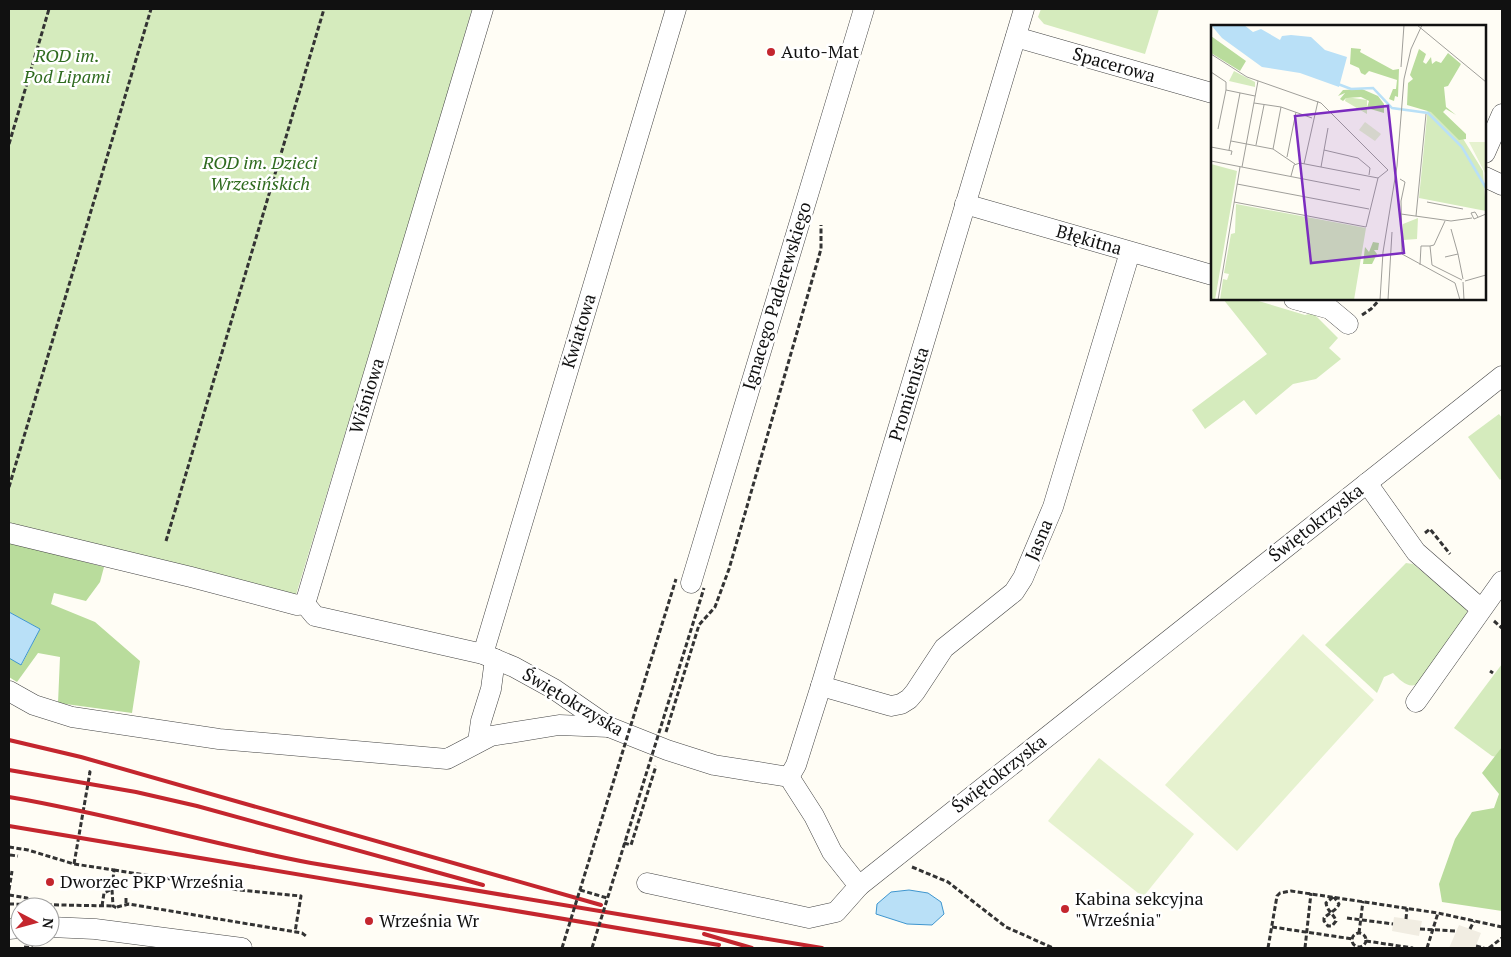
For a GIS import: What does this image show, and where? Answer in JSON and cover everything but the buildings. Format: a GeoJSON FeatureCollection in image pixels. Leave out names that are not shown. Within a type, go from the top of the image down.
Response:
{"type":"FeatureCollection","features":[{"type":"Feature","properties":{"kind":"street","name":"Wiśniowa"},"geometry":{"type":"LineString","coordinates":[[305,604],[483,9]]}},
{"type":"Feature","properties":{"kind":"street","name":"Kwiatowa"},"geometry":{"type":"LineString","coordinates":[[478,742],[481,721],[491,689],[489,656],[676,9]]}},
{"type":"Feature","properties":{"kind":"street","name":"Ignacego Paderewskiego"},"geometry":{"type":"LineString","coordinates":[[690,584],[864,9]]}},
{"type":"Feature","properties":{"kind":"street","name":"Promienista"},"geometry":{"type":"LineString","coordinates":[[788,777],[796,765],[1024,9]]}},
{"type":"Feature","properties":{"kind":"street","name":"Spacerowa"},"geometry":{"type":"LineString","coordinates":[[1016,37],[1211,93]]}},
{"type":"Feature","properties":{"kind":"street"},"geometry":{"type":"LineString","coordinates":[[1486,151],[1502,114]]}},
{"type":"Feature","properties":{"kind":"street"},"geometry":{"type":"LineString","coordinates":[[1486,177],[1502,185]]}},
{"type":"Feature","properties":{"kind":"street","name":"Błękitna"},"geometry":{"type":"LineString","coordinates":[[965,204],[1211,275]]}},
{"type":"Feature","properties":{"kind":"street","name":"Jasna"},"geometry":{"type":"LineString","coordinates":[[820,686],[892,706],[901,704],[915,692],[944,648],[1014,592],[1023,578],[1053,507],[1130,252]]}},
{"type":"Feature","properties":{"kind":"street"},"geometry":{"type":"LineString","coordinates":[[1298,300],[1330,309],[1348,324]]}},
{"type":"Feature","properties":{"kind":"street","name":"Świętokrzyska"},"geometry":{"type":"LineString","coordinates":[[647,883],[809,918],[836,912],[859,886],[1502,376]]}},
{"type":"Feature","properties":{"kind":"street"},"geometry":{"type":"LineString","coordinates":[[1367,483],[1416,552],[1481,609]]}},
{"type":"Feature","properties":{"kind":"street"},"geometry":{"type":"LineString","coordinates":[[9,533],[297,605],[305,604],[315,616],[489,656]]}},
{"type":"Feature","properties":{"kind":"street"},"geometry":{"type":"LineString","coordinates":[[1416,702],[1502,581]]}},
{"type":"Feature","properties":{"kind":"street","name":"Świętokrzyska"},"geometry":{"type":"LineString","coordinates":[[489,656],[514,667],[554,689],[609,727],[661,748],[714,764],[788,777]]}},
{"type":"Feature","properties":{"kind":"street"},"geometry":{"type":"LineString","coordinates":[[9,691],[34,705],[72,717],[219,740],[448,759],[491,736],[559,725],[609,727]]}},
{"type":"Feature","properties":{"kind":"street"},"geometry":{"type":"LineString","coordinates":[[788,777],[814,816],[832,852],[859,886]]}},
{"type":"Feature","properties":{"kind":"street"},"geometry":{"type":"LineString","coordinates":[[60,928],[114,931],[242,948]]}},
{"type":"Feature","properties":{"kind":"path"},"geometry":{"type":"LineString","coordinates":[[9,144],[50,9]]}},
{"type":"Feature","properties":{"kind":"path"},"geometry":{"type":"LineString","coordinates":[[9,487],[152,9]]}},
{"type":"Feature","properties":{"kind":"path"},"geometry":{"type":"LineString","coordinates":[[166,541],[324,9]]}},
{"type":"Feature","properties":{"kind":"path"},"geometry":{"type":"LineString","coordinates":[[624,843],[632,845],[699,625],[715,607],[730,569],[821,249],[820,217]]}},
{"type":"Feature","properties":{"kind":"path"},"geometry":{"type":"LineString","coordinates":[[592,948],[624,843],[690,584]]}},
{"type":"Feature","properties":{"kind":"path"},"geometry":{"type":"LineString","coordinates":[[562,948],[580,890],[690,584]]}},
{"type":"Feature","properties":{"kind":"path"},"geometry":{"type":"LineString","coordinates":[[74,864],[78,824],[90,772],[87,771]]}},
{"type":"Feature","properties":{"kind":"path"},"geometry":{"type":"LineString","coordinates":[[9,847],[28,850],[74,864],[249,891],[301,896],[295,932]]}},
{"type":"Feature","properties":{"kind":"path"},"geometry":{"type":"LineString","coordinates":[[14,855],[14,860]]}},
{"type":"Feature","properties":{"kind":"path"},"geometry":{"type":"LineString","coordinates":[[894,858],[948,882],[1006,927],[1053,948]]}},
{"type":"Feature","properties":{"kind":"path"},"geometry":{"type":"LineString","coordinates":[[114,870],[112,889],[115,906],[114,931]]}},
{"type":"Feature","properties":{"kind":"path"},"geometry":{"type":"LineString","coordinates":[[9,890],[12,871]]}},
{"type":"Feature","properties":{"kind":"path"},"geometry":{"type":"LineString","coordinates":[[102,906],[104,893],[112,889]]}},
{"type":"Feature","properties":{"kind":"path"},"geometry":{"type":"LineString","coordinates":[[580,890],[607,898]]}},
{"type":"Feature","properties":{"kind":"path"},"geometry":{"type":"LineString","coordinates":[[1268,948],[1277,896],[1280,892],[1291,891],[1438,913],[1502,927]]}},
{"type":"Feature","properties":{"kind":"path"},"geometry":{"type":"LineString","coordinates":[[1305,948],[1311,894]]}},
{"type":"Feature","properties":{"kind":"path"},"geometry":{"type":"LineString","coordinates":[[1334,897],[1328,900],[1326,907],[1331,911],[1336,921],[1332,926],[1328,926],[1324,918],[1331,911],[1338,907],[1339,904],[1334,897]]}},
{"type":"Feature","properties":{"kind":"path"},"geometry":{"type":"LineString","coordinates":[[126,898],[126,905]]}},
{"type":"Feature","properties":{"kind":"path"},"geometry":{"type":"LineString","coordinates":[[1363,901],[1359,933],[1353,939],[1354,945],[1357,947],[1362,946],[1366,941]]}},
{"type":"Feature","properties":{"kind":"path"},"geometry":{"type":"LineString","coordinates":[[60,904],[126,905],[302,933],[306,936]]}},
{"type":"Feature","properties":{"kind":"path"},"geometry":{"type":"LineString","coordinates":[[1406,919],[1408,908]]}},
{"type":"Feature","properties":{"kind":"path"},"geometry":{"type":"LineString","coordinates":[[1427,948],[1438,913]]}},
{"type":"Feature","properties":{"kind":"path"},"geometry":{"type":"LineString","coordinates":[[1347,918],[1393,924]]}},
{"type":"Feature","properties":{"kind":"path"},"geometry":{"type":"LineString","coordinates":[[1470,929],[1474,921]]}},
{"type":"Feature","properties":{"kind":"path"},"geometry":{"type":"LineString","coordinates":[[1272,927],[1353,939]]}},
{"type":"Feature","properties":{"kind":"path"},"geometry":{"type":"LineString","coordinates":[[1420,929],[1456,931]]}},
{"type":"Feature","properties":{"kind":"path"},"geometry":{"type":"LineString","coordinates":[[1359,933],[1365,936],[1366,941]]}},
{"type":"Feature","properties":{"kind":"path"},"geometry":{"type":"LineString","coordinates":[[1489,948],[1502,938]]}},
{"type":"Feature","properties":{"kind":"path"},"geometry":{"type":"LineString","coordinates":[[1366,941],[1412,948]]}},
{"type":"Feature","properties":{"kind":"path"},"geometry":{"type":"LineString","coordinates":[[1476,946],[1484,948]]}},
{"type":"Feature","properties":{"kind":"green space","name":"ROD im. Dzieci Wrzesińskich"},"geometry":{"type":"Polygon","coordinates":[[[9,9],[472,9],[418,194],[295,598],[9,523],[9,9]]]}},
{"type":"Feature","properties":{"kind":"green space"},"geometry":{"type":"Polygon","coordinates":[[[1041,9],[1159,9],[1145,54],[1044,24],[1038,17],[1041,9]]]}},
{"type":"Feature","properties":{"kind":"green space"},"geometry":{"type":"Polygon","coordinates":[[[1224,300],[1255,300],[1305,315],[1313,313],[1338,338],[1329,348],[1341,359],[1316,379],[1293,384],[1256,415],[1244,400],[1205,429],[1192,410],[1267,354],[1224,300]]]}},
{"type":"Feature","properties":{"kind":"green space"},"geometry":{"type":"Polygon","coordinates":[[[1499,414],[1502,418],[1502,478],[1500,480],[1468,437],[1499,414]]]}},
{"type":"Feature","properties":{"kind":"green space"},"geometry":{"type":"Polygon","coordinates":[[[9,542],[104,567],[100,582],[86,601],[54,593],[51,604],[95,622],[140,661],[132,713],[58,703],[60,657],[38,653],[17,682],[9,677],[9,658],[22,664],[40,629],[9,612],[9,542]]]}},
{"type":"Feature","properties":{"kind":"green space"},"geometry":{"type":"Polygon","coordinates":[[[1406,563],[1413,564],[1466,608],[1468,615],[1418,684],[1408,685],[1393,673],[1384,677],[1377,693],[1325,645],[1406,563]]]}},
{"type":"Feature","properties":{"kind":"green space"},"geometry":{"type":"Polygon","coordinates":[[[1303,634],[1374,700],[1237,851],[1165,785],[1303,634]]]}},
{"type":"Feature","properties":{"kind":"green space"},"geometry":{"type":"Polygon","coordinates":[[[1502,664],[1502,758],[1492,756],[1454,728],[1502,664]]]}},
{"type":"Feature","properties":{"kind":"green space"},"geometry":{"type":"Polygon","coordinates":[[[1502,747],[1502,911],[1442,902],[1439,884],[1455,839],[1472,812],[1494,808],[1499,794],[1482,773],[1502,747]]]}},
{"type":"Feature","properties":{"kind":"green space"},"geometry":{"type":"Polygon","coordinates":[[[1099,758],[1194,834],[1143,897],[1048,821],[1099,758]]]}},
{"type":"Feature","properties":{"kind":"shaded area"},"geometry":{"type":"Polygon","coordinates":[[[1394,917],[1422,921],[1419,936],[1392,931],[1394,917]]]}},
{"type":"Feature","properties":{"kind":"shaded area"},"geometry":{"type":"Polygon","coordinates":[[[1459,925],[1481,933],[1475,948],[1449,948],[1459,925]]]}},
{"type":"Feature","properties":{"kind":"water"},"geometry":{"type":"Polygon","coordinates":[[[9,612],[40,629],[21,665],[9,658],[9,612]]]}},
{"type":"Feature","properties":{"kind":"water"},"geometry":{"type":"Polygon","coordinates":[[[909,890],[928,893],[941,902],[944,914],[932,925],[907,924],[876,914],[877,904],[891,892],[909,890]]]}},
{"type":"Feature","properties":{"kind":"railway"},"geometry":{"type":"LineString","coordinates":[[9,740],[81,757],[601,905]]}},
{"type":"Feature","properties":{"kind":"railway"},"geometry":{"type":"LineString","coordinates":[[9,770],[136,792],[197,806],[483,885]]}},
{"type":"Feature","properties":{"kind":"railway"},"geometry":{"type":"LineString","coordinates":[[9,797],[85,812],[311,863],[822,948]]}},
{"type":"Feature","properties":{"kind":"railway"},"geometry":{"type":"LineString","coordinates":[[9,826],[719,945]]}},
{"type":"Feature","properties":{"kind":"railway"},"geometry":{"type":"LineString","coordinates":[[704,934],[752,948]]}},
{"type":"Feature","properties":{"kind":"place","name":"Auto-Mat"},"geometry":{"type":"Point","coordinates":[771,52]}},
{"type":"Feature","properties":{"kind":"place","name":"Dworzec PKP Września"},"geometry":{"type":"Point","coordinates":[50,882]}},
{"type":"Feature","properties":{"kind":"place","name":"Kabina sekcyjna \"Września\""},"geometry":{"type":"Point","coordinates":[1065,909]}},
{"type":"Feature","properties":{"kind":"place","name":"Września Wr"},"geometry":{"type":"Point","coordinates":[369,921]}},
{"type":"Feature","properties":{"kind":"park label","name":"ROD im. Pod Lipami"},"geometry":{"type":"Point","coordinates":[67,66]}}]}
